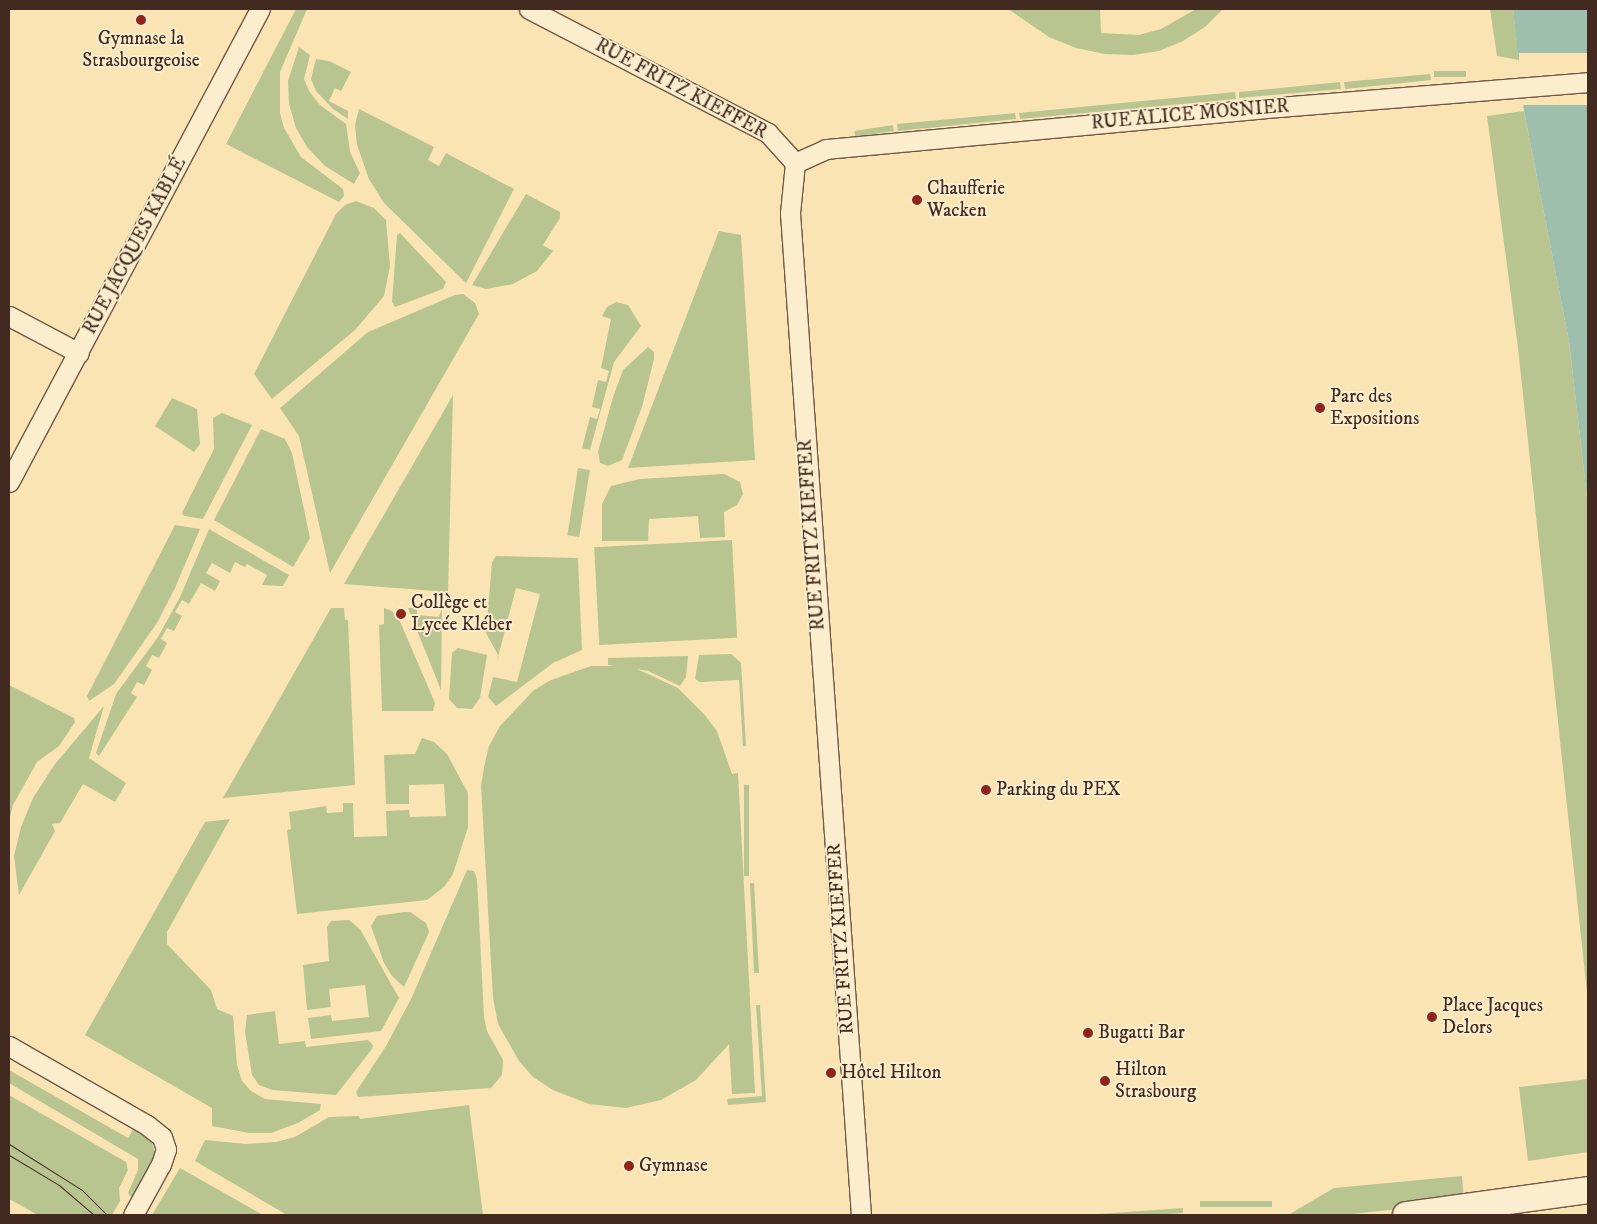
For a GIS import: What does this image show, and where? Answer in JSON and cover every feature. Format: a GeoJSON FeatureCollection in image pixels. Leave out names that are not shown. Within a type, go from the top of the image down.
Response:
{"type":"FeatureCollection","features":[{"type":"Feature","properties":{"kind":"main road"},"geometry":{"type":"LineString","coordinates":[[1406,1215],[1588,1190]]}},
{"type":"Feature","properties":{"kind":"street","name":"RUE JACQUES KABLÉ"},"geometry":{"type":"LineString","coordinates":[[9,482],[260,9]]}},
{"type":"Feature","properties":{"kind":"street","name":"RUE FRITZ KIEFFER"},"geometry":{"type":"LineString","coordinates":[[529,9],[768,133],[795,163],[790,213],[861,1215]]}},
{"type":"Feature","properties":{"kind":"street","name":"RUE ALICE MOSNIER"},"geometry":{"type":"LineString","coordinates":[[795,163],[826,149],[1279,107],[1588,82]]}},
{"type":"Feature","properties":{"kind":"street"},"geometry":{"type":"LineString","coordinates":[[9,316],[79,353]]}},
{"type":"Feature","properties":{"kind":"street"},"geometry":{"type":"LineString","coordinates":[[9,1046],[147,1125],[162,1137],[166,1149],[161,1164],[133,1215]]}},
{"type":"Feature","properties":{"kind":"green space"},"geometry":{"type":"Polygon","coordinates":[[[296,9],[307,9],[280,72],[280,113],[284,128],[301,157],[343,189],[344,196],[339,202],[226,144],[296,9]]]}},
{"type":"Feature","properties":{"kind":"green space"},"geometry":{"type":"Polygon","coordinates":[[[1008,9],[1100,9],[1101,33],[1139,35],[1161,29],[1196,9],[1223,9],[1205,27],[1183,41],[1159,51],[1133,55],[1105,54],[1076,48],[1049,37],[1008,9]]]}},
{"type":"Feature","properties":{"kind":"green space"},"geometry":{"type":"Polygon","coordinates":[[[1490,9],[1513,9],[1519,60],[1497,56],[1490,9]]]}},
{"type":"Feature","properties":{"kind":"green space"},"geometry":{"type":"Polygon","coordinates":[[[299,47],[310,55],[304,79],[309,91],[320,105],[346,124],[350,152],[360,173],[354,184],[325,166],[307,147],[296,128],[289,104],[288,81],[299,47]]]}},
{"type":"Feature","properties":{"kind":"green space"},"geometry":{"type":"Polygon","coordinates":[[[316,59],[329,61],[351,72],[341,91],[335,88],[329,101],[348,111],[348,119],[333,109],[316,91],[311,79],[316,59]]]}},
{"type":"Feature","properties":{"kind":"green space"},"geometry":{"type":"Polygon","coordinates":[[[1434,71],[1466,71],[1466,77],[1434,77],[1434,71]]]}},
{"type":"Feature","properties":{"kind":"green space"},"geometry":{"type":"Polygon","coordinates":[[[1430,74],[1431,80],[1345,89],[1344,82],[1430,74]]]}},
{"type":"Feature","properties":{"kind":"green space"},"geometry":{"type":"Polygon","coordinates":[[[1340,82],[1341,89],[1239,98],[1239,92],[1340,82]]]}},
{"type":"Feature","properties":{"kind":"green space"},"geometry":{"type":"Polygon","coordinates":[[[1235,92],[1236,99],[1020,119],[1019,113],[1235,92]]]}},
{"type":"Feature","properties":{"kind":"green space"},"geometry":{"type":"Polygon","coordinates":[[[359,109],[434,147],[428,160],[439,166],[446,153],[514,189],[466,283],[384,203],[369,179],[357,145],[355,125],[359,109]]]}},
{"type":"Feature","properties":{"kind":"green space"},"geometry":{"type":"Polygon","coordinates":[[[1524,111],[1569,341],[1588,506],[1588,1002],[1518,348],[1487,116],[1524,111]]]}},
{"type":"Feature","properties":{"kind":"green space"},"geometry":{"type":"Polygon","coordinates":[[[1015,113],[1016,119],[898,131],[897,124],[1015,113]]]}},
{"type":"Feature","properties":{"kind":"green space"},"geometry":{"type":"Polygon","coordinates":[[[893,125],[894,131],[855,137],[854,131],[893,125]]]}},
{"type":"Feature","properties":{"kind":"green space"},"geometry":{"type":"Polygon","coordinates":[[[526,194],[560,212],[560,218],[543,245],[553,251],[537,271],[513,284],[486,289],[472,285],[526,194]]]}},
{"type":"Feature","properties":{"kind":"green space"},"geometry":{"type":"Polygon","coordinates":[[[356,201],[374,208],[386,220],[390,266],[384,296],[355,330],[272,399],[254,374],[336,214],[345,205],[356,201]]]}},
{"type":"Feature","properties":{"kind":"green space"},"geometry":{"type":"Polygon","coordinates":[[[719,231],[741,235],[755,460],[628,468],[719,231]]]}},
{"type":"Feature","properties":{"kind":"green space"},"geometry":{"type":"Polygon","coordinates":[[[400,233],[446,282],[443,289],[395,307],[392,302],[397,235],[400,233]]]}},
{"type":"Feature","properties":{"kind":"green space"},"geometry":{"type":"Polygon","coordinates":[[[463,294],[475,303],[479,314],[330,573],[299,436],[280,408],[368,332],[455,295],[463,294]]]}},
{"type":"Feature","properties":{"kind":"green space"},"geometry":{"type":"Polygon","coordinates":[[[616,302],[628,305],[641,326],[614,362],[590,450],[582,448],[590,417],[597,419],[600,409],[592,407],[598,380],[606,382],[609,371],[601,368],[611,319],[602,316],[607,307],[616,302]]]}},
{"type":"Feature","properties":{"kind":"green space"},"geometry":{"type":"Polygon","coordinates":[[[648,347],[654,352],[654,359],[642,407],[622,460],[608,466],[600,463],[598,452],[613,397],[623,370],[648,347]]]}},
{"type":"Feature","properties":{"kind":"green space"},"geometry":{"type":"Polygon","coordinates":[[[453,395],[448,592],[344,584],[453,395]]]}},
{"type":"Feature","properties":{"kind":"green space"},"geometry":{"type":"Polygon","coordinates":[[[172,398],[197,409],[200,444],[194,452],[155,426],[172,398]]]}},
{"type":"Feature","properties":{"kind":"green space"},"geometry":{"type":"Polygon","coordinates":[[[222,413],[252,425],[203,519],[184,516],[182,513],[214,449],[213,418],[222,413]]]}},
{"type":"Feature","properties":{"kind":"green space"},"geometry":{"type":"Polygon","coordinates":[[[261,429],[285,439],[292,453],[310,538],[293,567],[214,520],[261,429]]]}},
{"type":"Feature","properties":{"kind":"green space"},"geometry":{"type":"Polygon","coordinates":[[[578,468],[590,470],[579,537],[567,535],[578,468]]]}},
{"type":"Feature","properties":{"kind":"green space"},"geometry":{"type":"Polygon","coordinates":[[[724,474],[740,482],[743,494],[737,505],[724,512],[725,537],[700,538],[698,516],[649,519],[648,541],[602,541],[602,504],[611,486],[640,479],[724,474]]]}},
{"type":"Feature","properties":{"kind":"green space"},"geometry":{"type":"Polygon","coordinates":[[[175,525],[200,529],[175,588],[157,623],[114,684],[89,701],[87,696],[175,525]]]}},
{"type":"Feature","properties":{"kind":"green space"},"geometry":{"type":"Polygon","coordinates":[[[209,529],[289,575],[283,586],[262,585],[267,575],[247,564],[245,567],[235,562],[230,573],[212,563],[206,573],[220,581],[215,591],[201,583],[189,604],[182,600],[175,612],[182,616],[174,631],[167,628],[161,639],[167,643],[159,658],[152,655],[146,666],[152,670],[144,685],[137,682],[131,693],[137,697],[99,756],[96,753],[116,694],[158,637],[180,597],[209,529]]]}},
{"type":"Feature","properties":{"kind":"green space"},"geometry":{"type":"Polygon","coordinates":[[[732,540],[737,638],[599,645],[594,547],[732,540]]]}},
{"type":"Feature","properties":{"kind":"green space"},"geometry":{"type":"Polygon","coordinates":[[[496,556],[578,558],[582,650],[553,663],[496,706],[488,697],[493,677],[517,682],[540,594],[516,588],[497,661],[498,655],[486,633],[492,562],[496,556]]]}},
{"type":"Feature","properties":{"kind":"green space"},"geometry":{"type":"Polygon","coordinates":[[[331,608],[344,608],[345,620],[348,620],[355,785],[223,798],[331,608]]]}},
{"type":"Feature","properties":{"kind":"green space"},"geometry":{"type":"Polygon","coordinates":[[[384,608],[392,611],[399,619],[435,703],[433,711],[382,711],[379,625],[384,624],[384,608]]]}},
{"type":"Feature","properties":{"kind":"green space"},"geometry":{"type":"Polygon","coordinates":[[[408,608],[417,608],[417,615],[439,617],[442,608],[441,690],[408,608]]]}},
{"type":"Feature","properties":{"kind":"green space"},"geometry":{"type":"Polygon","coordinates":[[[458,648],[487,655],[480,698],[472,709],[457,708],[449,699],[452,653],[458,648]]]}},
{"type":"Feature","properties":{"kind":"green space"},"geometry":{"type":"Polygon","coordinates":[[[731,654],[741,663],[746,746],[743,746],[739,680],[700,682],[695,679],[699,655],[731,654]]]}},
{"type":"Feature","properties":{"kind":"green space"},"geometry":{"type":"Polygon","coordinates":[[[688,656],[686,677],[680,686],[648,671],[637,669],[678,688],[704,714],[717,731],[732,774],[738,773],[755,1093],[732,1094],[729,1044],[696,1080],[661,1100],[626,1108],[589,1104],[553,1090],[533,1077],[519,1061],[498,1024],[493,998],[481,786],[484,767],[489,746],[500,726],[534,690],[551,680],[591,666],[614,666],[608,665],[608,658],[688,656]]]}},
{"type":"Feature","properties":{"kind":"green space"},"geometry":{"type":"Polygon","coordinates":[[[9,685],[74,718],[75,722],[59,746],[37,762],[13,805],[9,821],[9,685]]]}},
{"type":"Feature","properties":{"kind":"green space"},"geometry":{"type":"Polygon","coordinates":[[[104,706],[89,758],[126,783],[115,802],[83,784],[60,823],[52,824],[55,831],[19,895],[14,856],[21,827],[33,798],[55,764],[104,706]]]}},
{"type":"Feature","properties":{"kind":"green space"},"geometry":{"type":"Polygon","coordinates":[[[422,738],[434,742],[447,754],[468,793],[468,827],[453,874],[444,887],[427,900],[297,914],[287,830],[291,829],[289,812],[326,806],[327,813],[343,812],[343,803],[353,803],[354,837],[387,836],[386,811],[409,810],[410,817],[446,816],[444,784],[409,785],[409,804],[386,804],[384,755],[415,754],[422,738]]]}},
{"type":"Feature","properties":{"kind":"green space"},"geometry":{"type":"Polygon","coordinates":[[[744,785],[749,785],[749,876],[744,876],[744,785]]]}},
{"type":"Feature","properties":{"kind":"green space"},"geometry":{"type":"Polygon","coordinates":[[[230,819],[167,932],[167,944],[211,990],[217,1009],[233,1016],[237,1065],[242,1081],[251,1091],[265,1099],[321,1104],[320,1110],[298,1123],[271,1133],[249,1133],[212,1126],[212,1108],[85,1035],[205,822],[230,819]]]}},
{"type":"Feature","properties":{"kind":"green space"},"geometry":{"type":"Polygon","coordinates":[[[467,870],[474,871],[477,879],[484,1017],[487,1031],[503,1060],[502,1075],[491,1088],[358,1097],[356,1092],[386,1046],[411,999],[467,870]]]}},
{"type":"Feature","properties":{"kind":"green space"},"geometry":{"type":"Polygon","coordinates":[[[750,883],[754,883],[759,973],[754,973],[750,883]]]}},
{"type":"Feature","properties":{"kind":"green space"},"geometry":{"type":"Polygon","coordinates":[[[410,912],[426,923],[429,932],[404,987],[392,976],[384,963],[371,926],[377,916],[410,912]]]}},
{"type":"Feature","properties":{"kind":"green space"},"geometry":{"type":"Polygon","coordinates":[[[349,920],[360,929],[399,998],[381,1031],[311,1039],[308,1018],[331,1015],[332,1021],[369,1017],[365,985],[329,989],[331,1007],[307,1010],[303,965],[329,961],[327,927],[331,921],[349,920]]]}},
{"type":"Feature","properties":{"kind":"green space"},"geometry":{"type":"Polygon","coordinates":[[[756,1005],[760,1005],[766,1102],[728,1105],[727,1099],[762,1096],[756,1005]]]}},
{"type":"Feature","properties":{"kind":"green space"},"geometry":{"type":"Polygon","coordinates":[[[275,1011],[279,1044],[305,1041],[306,1047],[368,1040],[373,1045],[372,1049],[336,1095],[272,1090],[259,1085],[252,1075],[245,1032],[247,1015],[275,1011]]]}},
{"type":"Feature","properties":{"kind":"green space"},"geometry":{"type":"Polygon","coordinates":[[[9,1070],[128,1138],[135,1126],[150,1136],[156,1157],[134,1201],[128,1193],[138,1170],[138,1159],[9,1083],[9,1070]]]}},
{"type":"Feature","properties":{"kind":"green space"},"geometry":{"type":"Polygon","coordinates":[[[1588,1079],[1588,1152],[1528,1161],[1519,1087],[1588,1079]]]}},
{"type":"Feature","properties":{"kind":"green space"},"geometry":{"type":"Polygon","coordinates":[[[9,1095],[126,1162],[128,1170],[119,1188],[120,1201],[112,1215],[38,1215],[9,1199],[9,1095]]]}},
{"type":"Feature","properties":{"kind":"green space"},"geometry":{"type":"Polygon","coordinates":[[[469,1105],[483,1215],[287,1215],[195,1161],[205,1140],[246,1144],[276,1142],[295,1137],[329,1117],[359,1116],[360,1119],[469,1105]]]}},
{"type":"Feature","properties":{"kind":"green space"},"geometry":{"type":"Polygon","coordinates":[[[180,1168],[263,1215],[152,1215],[180,1168]]]}},
{"type":"Feature","properties":{"kind":"green space"},"geometry":{"type":"Polygon","coordinates":[[[1462,1176],[1464,1202],[1343,1215],[1288,1215],[1334,1188],[1462,1176]]]}},
{"type":"Feature","properties":{"kind":"green space"},"geometry":{"type":"Polygon","coordinates":[[[1200,1201],[1272,1201],[1272,1207],[1200,1207],[1200,1201]]]}},
{"type":"Feature","properties":{"kind":"green space"},"geometry":{"type":"Polygon","coordinates":[[[1183,1208],[1183,1213],[1157,1215],[1085,1215],[1183,1208]]]}},
{"type":"Feature","properties":{"kind":"shaded area"},"geometry":{"type":"Polygon","coordinates":[[[1513,9],[1588,9],[1588,506],[1569,341],[1524,111],[1513,9]]]}},
{"type":"Feature","properties":{"kind":"pier"},"geometry":{"type":"Polygon","coordinates":[[[1519,53],[1588,53],[1588,105],[1519,105],[1519,53]]]}},
{"type":"Feature","properties":{"kind":"tram line"},"geometry":{"type":"LineString","coordinates":[[9,1144],[82,1190],[107,1215]]}},
{"type":"Feature","properties":{"kind":"tram line"},"geometry":{"type":"LineString","coordinates":[[9,1155],[59,1185],[94,1215]]}},
{"type":"Feature","properties":{"kind":"place","name":"Gymnase la Strasbourgeoise"},"geometry":{"type":"Point","coordinates":[141,20]}},
{"type":"Feature","properties":{"kind":"place","name":"Chaufferie Wacken"},"geometry":{"type":"Point","coordinates":[917,200]}},
{"type":"Feature","properties":{"kind":"place","name":"Parc des Expositions"},"geometry":{"type":"Point","coordinates":[1320,408]}},
{"type":"Feature","properties":{"kind":"place","name":"Collège et Lycée Kléber"},"geometry":{"type":"Point","coordinates":[401,614]}},
{"type":"Feature","properties":{"kind":"place","name":"Parking du PEX"},"geometry":{"type":"Point","coordinates":[986,790]}},
{"type":"Feature","properties":{"kind":"place","name":"Place Jacques Delors"},"geometry":{"type":"Point","coordinates":[1432,1017]}},
{"type":"Feature","properties":{"kind":"place","name":"Bugatti Bar"},"geometry":{"type":"Point","coordinates":[1088,1033]}},
{"type":"Feature","properties":{"kind":"place","name":"Hôtel Hilton"},"geometry":{"type":"Point","coordinates":[831,1073]}},
{"type":"Feature","properties":{"kind":"place","name":"Hilton Strasbourg"},"geometry":{"type":"Point","coordinates":[1105,1081]}},
{"type":"Feature","properties":{"kind":"place","name":"Gymnase"},"geometry":{"type":"Point","coordinates":[629,1166]}}]}
